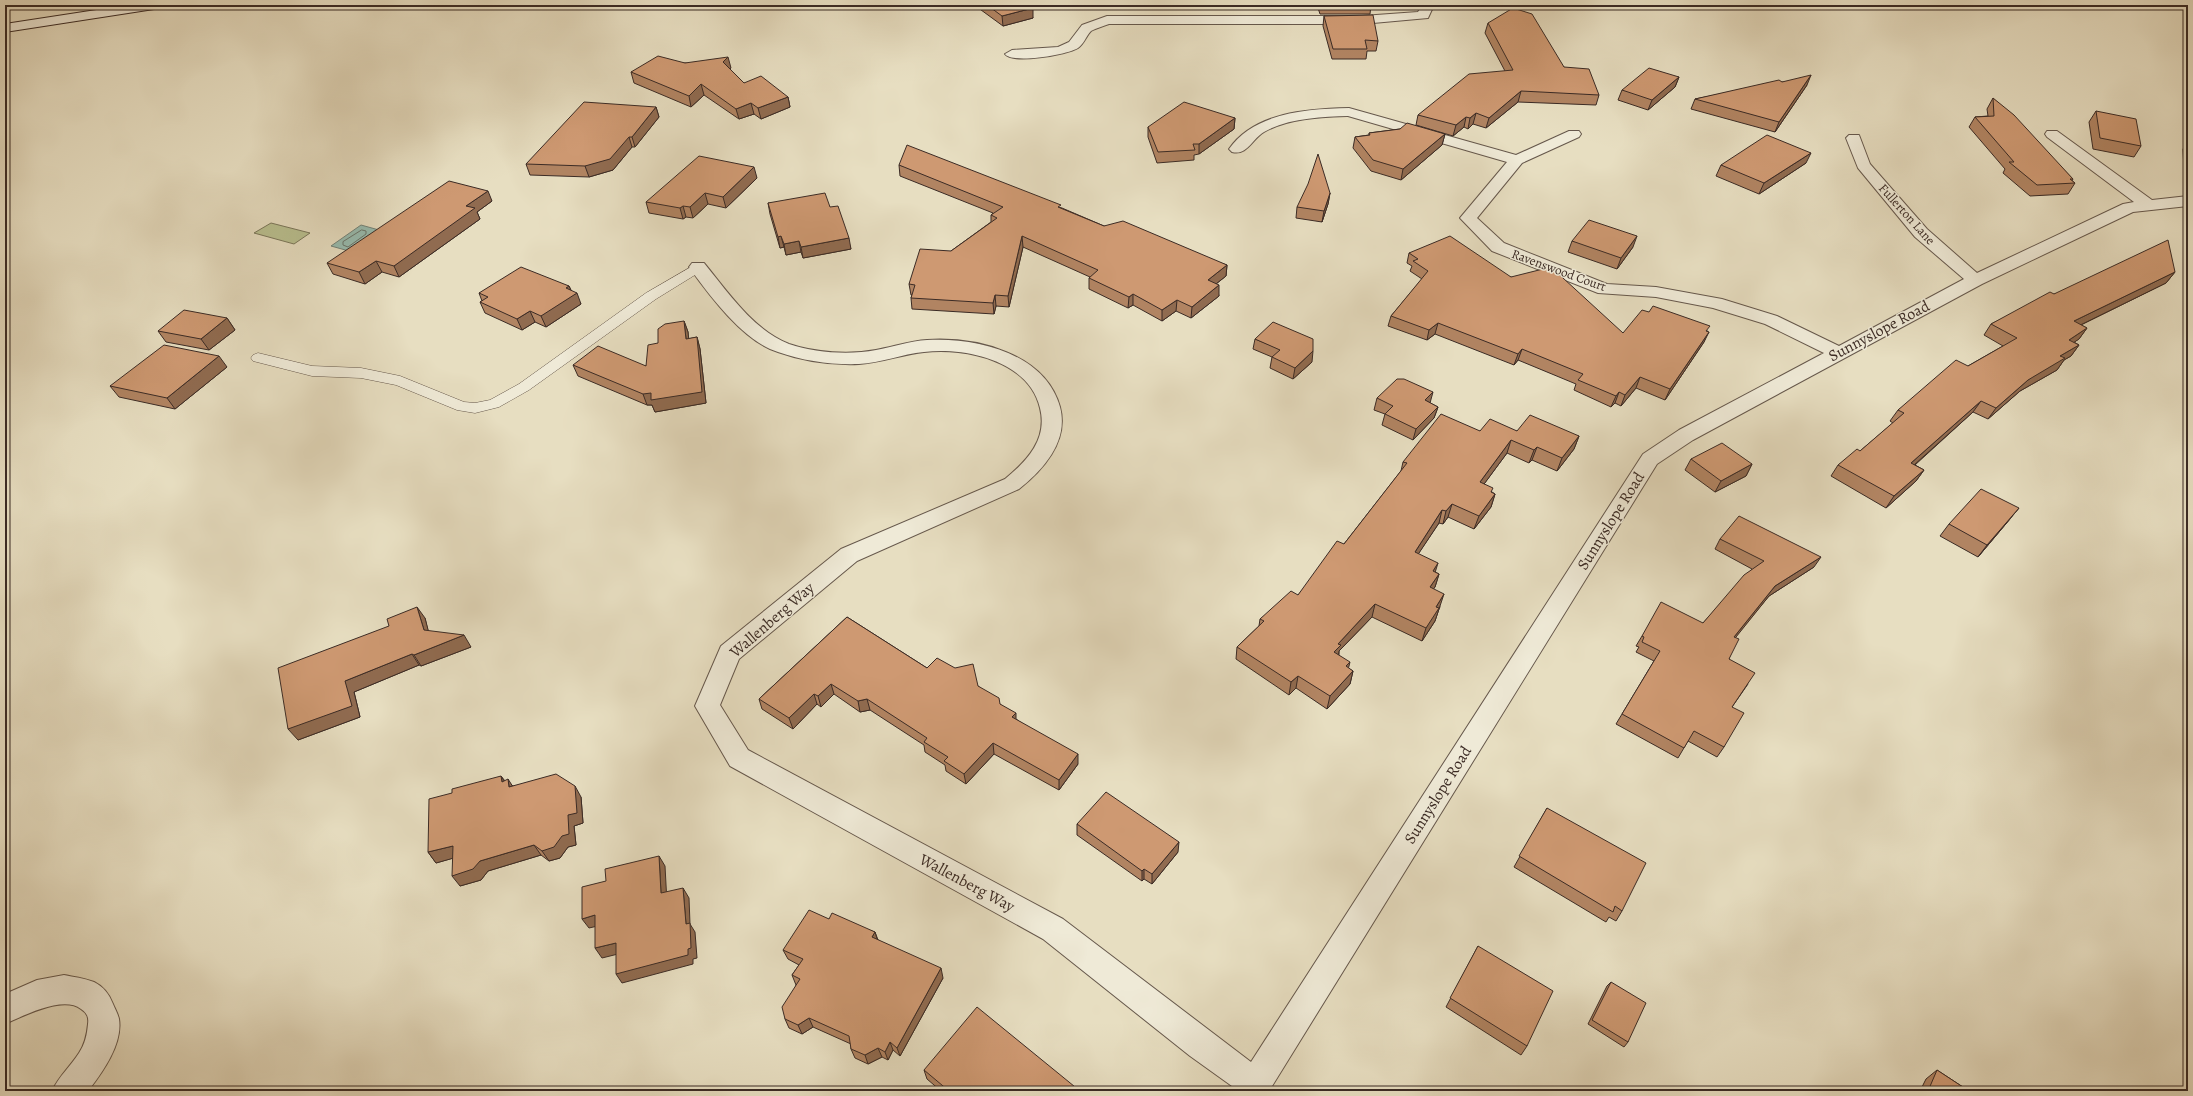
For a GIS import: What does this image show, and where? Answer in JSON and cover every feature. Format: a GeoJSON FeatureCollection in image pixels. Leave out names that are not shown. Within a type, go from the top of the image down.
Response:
{"type":"FeatureCollection","features":[{"type":"Feature","properties":{"kind":"street"},"geometry":{"type":"LineString","coordinates":[[5,28],[149,5]]}},
{"type":"Feature","properties":{"kind":"street"},"geometry":{"type":"LineString","coordinates":[[1012,54],[1047,54],[1062,50],[1074,45],[1088,28],[1107,20],[1362,20],[1426,10]]}},
{"type":"Feature","properties":{"kind":"street"},"geometry":{"type":"LineString","coordinates":[[1237,149],[1258,129],[1289,118],[1321,113],[1349,112],[1517,160]]}},
{"type":"Feature","properties":{"kind":"street","name":"Ravenswood Court"},"geometry":{"type":"LineString","coordinates":[[1574,134],[1517,160],[1468,218],[1498,247],[1604,289],[1656,292],[1716,303],[1743,311],[1771,320],[1839,353]]}},
{"type":"Feature","properties":{"kind":"street"},"geometry":{"type":"LineString","coordinates":[[2052,134],[2149,205]]}},
{"type":"Feature","properties":{"kind":"street","name":"Fullerton Lane"},"geometry":{"type":"LineString","coordinates":[[1854,138],[1863,165],[1921,233],[1955,264],[1976,280]]}},
{"type":"Feature","properties":{"kind":"street","name":"Sunnyslope Road"},"geometry":{"type":"LineString","coordinates":[[1253,1088],[1650,459],[1686,435],[1976,280],[2129,207],[2188,201]]}},
{"type":"Feature","properties":{"kind":"street","name":"Wallenberg Way"},"geometry":{"type":"LineString","coordinates":[[698,267],[752,329],[782,347],[858,358],[927,346],[950,346],[972,349],[997,355],[1029,372],[1039,384],[1051,408],[1050,435],[1046,448],[1034,467],[1012,484],[849,555],[730,653],[707,706],[739,758],[1052,929],[1201,1045],[1253,1088]]}},
{"type":"Feature","properties":{"kind":"street"},"geometry":{"type":"LineString","coordinates":[[5,1009],[24,998],[50,990],[74,989],[92,995],[102,1009],[105,1028],[98,1050],[84,1075],[68,1091]]}},
{"type":"Feature","properties":{"kind":"lane"},"geometry":{"type":"LineString","coordinates":[[2183,5],[2188,9]]}},
{"type":"Feature","properties":{"kind":"lane"},"geometry":{"type":"LineString","coordinates":[[258,358],[312,371],[361,373],[400,380],[462,407],[475,408],[494,404],[524,387],[651,296],[698,267]]}},
{"type":"Feature","properties":{"kind":"green space"},"geometry":{"type":"Polygon","coordinates":[[[271,223],[310,233],[294,244],[254,233],[271,223]]]}},
{"type":"Feature","properties":{"kind":"water"},"geometry":{"type":"Polygon","coordinates":[[[361,225],[379,230],[349,251],[331,246],[361,225]]]}},
{"type":"Feature","properties":{"kind":"building"},"geometry":{"type":"Polygon","coordinates":[[[987,5],[1029,5],[1033,8],[1002,16],[987,5]]]}},
{"type":"Feature","properties":{"kind":"building"},"geometry":{"type":"Polygon","coordinates":[[[1513,8],[1532,14],[1564,67],[1589,69],[1599,95],[1521,91],[1489,118],[1476,113],[1470,118],[1466,117],[1456,125],[1418,115],[1469,74],[1513,70],[1488,23],[1513,8]]]}},
{"type":"Feature","properties":{"kind":"building"},"geometry":{"type":"Polygon","coordinates":[[[1373,15],[1378,41],[1365,40],[1367,49],[1333,49],[1324,16],[1373,15]]]}},
{"type":"Feature","properties":{"kind":"building"},"geometry":{"type":"Polygon","coordinates":[[[658,56],[685,63],[728,57],[723,62],[744,83],[761,76],[788,97],[758,108],[751,103],[736,109],[701,84],[689,96],[631,72],[658,56]]]}},
{"type":"Feature","properties":{"kind":"building"},"geometry":{"type":"Polygon","coordinates":[[[1649,68],[1679,77],[1652,100],[1622,90],[1649,68]]]}},
{"type":"Feature","properties":{"kind":"building"},"geometry":{"type":"Polygon","coordinates":[[[1811,75],[1779,122],[1695,99],[1779,80],[1782,82],[1811,75]]]}},
{"type":"Feature","properties":{"kind":"building"},"geometry":{"type":"Polygon","coordinates":[[[1993,98],[2014,115],[2075,183],[2037,185],[2009,162],[2014,162],[1975,117],[1994,116],[1993,98]]]}},
{"type":"Feature","properties":{"kind":"building"},"geometry":{"type":"Polygon","coordinates":[[[584,102],[656,107],[632,137],[629,137],[610,159],[585,166],[526,164],[584,102]]]}},
{"type":"Feature","properties":{"kind":"building"},"geometry":{"type":"Polygon","coordinates":[[[1184,102],[1235,118],[1199,144],[1193,144],[1195,150],[1158,152],[1148,127],[1184,102]]]}},
{"type":"Feature","properties":{"kind":"building"},"geometry":{"type":"Polygon","coordinates":[[[2096,111],[2136,119],[2141,146],[2100,138],[2096,111]]]}},
{"type":"Feature","properties":{"kind":"building"},"geometry":{"type":"Polygon","coordinates":[[[1407,123],[1445,134],[1403,169],[1373,160],[1355,137],[1370,135],[1369,133],[1400,129],[1407,123]]]}},
{"type":"Feature","properties":{"kind":"building"},"geometry":{"type":"Polygon","coordinates":[[[1767,135],[1811,153],[1764,183],[1721,165],[1767,135]]]}},
{"type":"Feature","properties":{"kind":"building"},"geometry":{"type":"Polygon","coordinates":[[[907,145],[1061,205],[1058,207],[1104,226],[1123,221],[1227,265],[1208,280],[1219,285],[1192,307],[1177,300],[1162,310],[1133,294],[1129,297],[1089,278],[1098,270],[1022,236],[1008,296],[995,295],[993,303],[911,298],[915,285],[909,284],[920,249],[951,251],[997,218],[991,215],[1003,207],[899,165],[907,145]]]}},
{"type":"Feature","properties":{"kind":"building"},"geometry":{"type":"Polygon","coordinates":[[[1318,154],[1330,193],[1324,211],[1297,207],[1308,184],[1318,154]]]}},
{"type":"Feature","properties":{"kind":"building"},"geometry":{"type":"Polygon","coordinates":[[[699,156],[754,167],[723,197],[705,193],[690,207],[683,206],[680,208],[646,202],[699,156]]]}},
{"type":"Feature","properties":{"kind":"building"},"geometry":{"type":"Polygon","coordinates":[[[449,181],[488,191],[466,206],[475,208],[394,266],[376,261],[359,272],[327,263],[449,181]]]}},
{"type":"Feature","properties":{"kind":"building"},"geometry":{"type":"Polygon","coordinates":[[[825,193],[830,207],[838,206],[849,238],[801,247],[799,241],[784,244],[781,236],[778,237],[768,203],[825,193]]]}},
{"type":"Feature","properties":{"kind":"building"},"geometry":{"type":"Polygon","coordinates":[[[1589,220],[1637,236],[1621,258],[1572,241],[1589,220]]]}},
{"type":"Feature","properties":{"kind":"building"},"geometry":{"type":"Polygon","coordinates":[[[1450,236],[1511,277],[1551,267],[1623,333],[1642,310],[1649,312],[1653,306],[1710,326],[1706,331],[1709,332],[1670,389],[1640,377],[1625,395],[1619,392],[1616,396],[1578,380],[1583,374],[1522,349],[1518,354],[1438,323],[1429,330],[1391,316],[1428,271],[1413,261],[1418,259],[1409,253],[1450,236]]]}},
{"type":"Feature","properties":{"kind":"building"},"geometry":{"type":"Polygon","coordinates":[[[2168,240],[2175,272],[2074,321],[2087,328],[2069,340],[2079,345],[2060,356],[2065,358],[2028,380],[1996,408],[1981,401],[1911,463],[1924,470],[1894,496],[1838,465],[1857,449],[1860,451],[1904,413],[1898,410],[1956,360],[1968,366],[2017,338],[1991,324],[2050,292],[2054,294],[2168,240]]]}},
{"type":"Feature","properties":{"kind":"building"},"geometry":{"type":"Polygon","coordinates":[[[521,267],[569,286],[566,288],[577,293],[541,316],[530,311],[517,319],[480,302],[488,297],[479,293],[521,267]]]}},
{"type":"Feature","properties":{"kind":"building"},"geometry":{"type":"Polygon","coordinates":[[[184,310],[227,318],[201,339],[158,331],[184,310]]]}},
{"type":"Feature","properties":{"kind":"building"},"geometry":{"type":"Polygon","coordinates":[[[684,321],[686,339],[697,337],[702,392],[651,400],[651,393],[643,394],[573,365],[598,346],[646,366],[648,345],[658,343],[658,329],[665,324],[684,321]]]}},
{"type":"Feature","properties":{"kind":"building"},"geometry":{"type":"Polygon","coordinates":[[[1273,322],[1313,339],[1313,351],[1295,368],[1272,357],[1280,350],[1255,339],[1273,322]]]}},
{"type":"Feature","properties":{"kind":"building"},"geometry":{"type":"Polygon","coordinates":[[[164,345],[219,356],[167,398],[110,386],[164,345]]]}},
{"type":"Feature","properties":{"kind":"building"},"geometry":{"type":"Polygon","coordinates":[[[1397,379],[1404,379],[1433,392],[1425,400],[1438,407],[1416,429],[1385,414],[1393,406],[1377,398],[1397,379]]]}},
{"type":"Feature","properties":{"kind":"building"},"geometry":{"type":"Polygon","coordinates":[[[1441,414],[1480,431],[1490,419],[1517,431],[1530,415],[1579,436],[1562,458],[1537,447],[1534,450],[1511,440],[1480,482],[1493,488],[1491,492],[1495,494],[1479,516],[1452,504],[1446,511],[1442,510],[1415,552],[1438,563],[1433,571],[1439,574],[1430,587],[1444,594],[1436,607],[1439,608],[1426,628],[1375,604],[1338,644],[1341,645],[1334,652],[1350,662],[1346,666],[1353,671],[1330,696],[1298,676],[1291,682],[1237,647],[1264,621],[1260,619],[1291,591],[1298,595],[1337,541],[1344,544],[1407,463],[1403,462],[1441,414]]]}},
{"type":"Feature","properties":{"kind":"building"},"geometry":{"type":"Polygon","coordinates":[[[1722,443],[1752,464],[1721,481],[1691,459],[1722,443]]]}},
{"type":"Feature","properties":{"kind":"building"},"geometry":{"type":"Polygon","coordinates":[[[1981,489],[2019,508],[1987,545],[1949,524],[1981,489]]]}},
{"type":"Feature","properties":{"kind":"building"},"geometry":{"type":"Polygon","coordinates":[[[1739,516],[1821,557],[1775,586],[1734,637],[1739,639],[1729,659],[1755,673],[1732,707],[1744,713],[1724,747],[1694,731],[1684,748],[1622,714],[1660,651],[1642,642],[1644,637],[1642,636],[1661,602],[1703,623],[1744,575],[1764,561],[1720,539],[1739,516]]]}},
{"type":"Feature","properties":{"kind":"building"},"geometry":{"type":"Polygon","coordinates":[[[417,607],[424,630],[464,635],[345,681],[352,706],[288,729],[278,668],[389,626],[387,619],[417,607]]]}},
{"type":"Feature","properties":{"kind":"building"},"geometry":{"type":"Polygon","coordinates":[[[847,617],[927,668],[937,658],[955,668],[973,664],[978,686],[999,698],[1000,704],[1016,713],[1012,717],[1078,754],[1059,780],[993,743],[964,774],[944,761],[948,757],[924,742],[927,738],[867,699],[858,701],[831,684],[818,696],[814,694],[789,718],[759,699],[847,617]]]}},
{"type":"Feature","properties":{"kind":"building"},"geometry":{"type":"Polygon","coordinates":[[[556,774],[575,786],[577,813],[568,815],[569,834],[562,836],[554,847],[542,851],[534,845],[480,861],[473,869],[452,876],[453,846],[428,852],[429,799],[452,793],[452,789],[501,776],[502,782],[508,779],[509,787],[556,774]]]}},
{"type":"Feature","properties":{"kind":"building"},"geometry":{"type":"Polygon","coordinates":[[[1106,792],[1179,842],[1152,874],[1144,869],[1142,871],[1077,824],[1106,792]]]}},
{"type":"Feature","properties":{"kind":"building"},"geometry":{"type":"Polygon","coordinates":[[[1547,808],[1646,863],[1622,911],[1615,906],[1613,912],[1519,856],[1547,808]]]}},
{"type":"Feature","properties":{"kind":"building"},"geometry":{"type":"Polygon","coordinates":[[[659,856],[661,893],[683,888],[686,924],[690,923],[691,948],[688,949],[688,955],[616,974],[616,943],[595,948],[595,915],[582,919],[582,887],[606,881],[605,869],[659,856]]]}},
{"type":"Feature","properties":{"kind":"building"},"geometry":{"type":"Polygon","coordinates":[[[809,910],[829,919],[832,913],[875,932],[872,937],[941,968],[897,1048],[890,1042],[885,1052],[878,1048],[865,1055],[851,1049],[849,1036],[809,1018],[798,1025],[785,1019],[782,1007],[800,979],[792,975],[803,959],[783,950],[809,910]]]}},
{"type":"Feature","properties":{"kind":"building"},"geometry":{"type":"Polygon","coordinates":[[[1478,946],[1553,991],[1527,1046],[1450,998],[1478,946]]]}},
{"type":"Feature","properties":{"kind":"building"},"geometry":{"type":"Polygon","coordinates":[[[1611,982],[1646,1003],[1628,1042],[1592,1020],[1611,982]]]}},
{"type":"Feature","properties":{"kind":"building"},"geometry":{"type":"Polygon","coordinates":[[[977,1007],[1080,1091],[949,1091],[924,1070],[977,1007]]]}},
{"type":"Feature","properties":{"kind":"building"},"geometry":{"type":"Polygon","coordinates":[[[1937,1070],[1969,1091],[1928,1091],[1937,1070]]]}}]}
